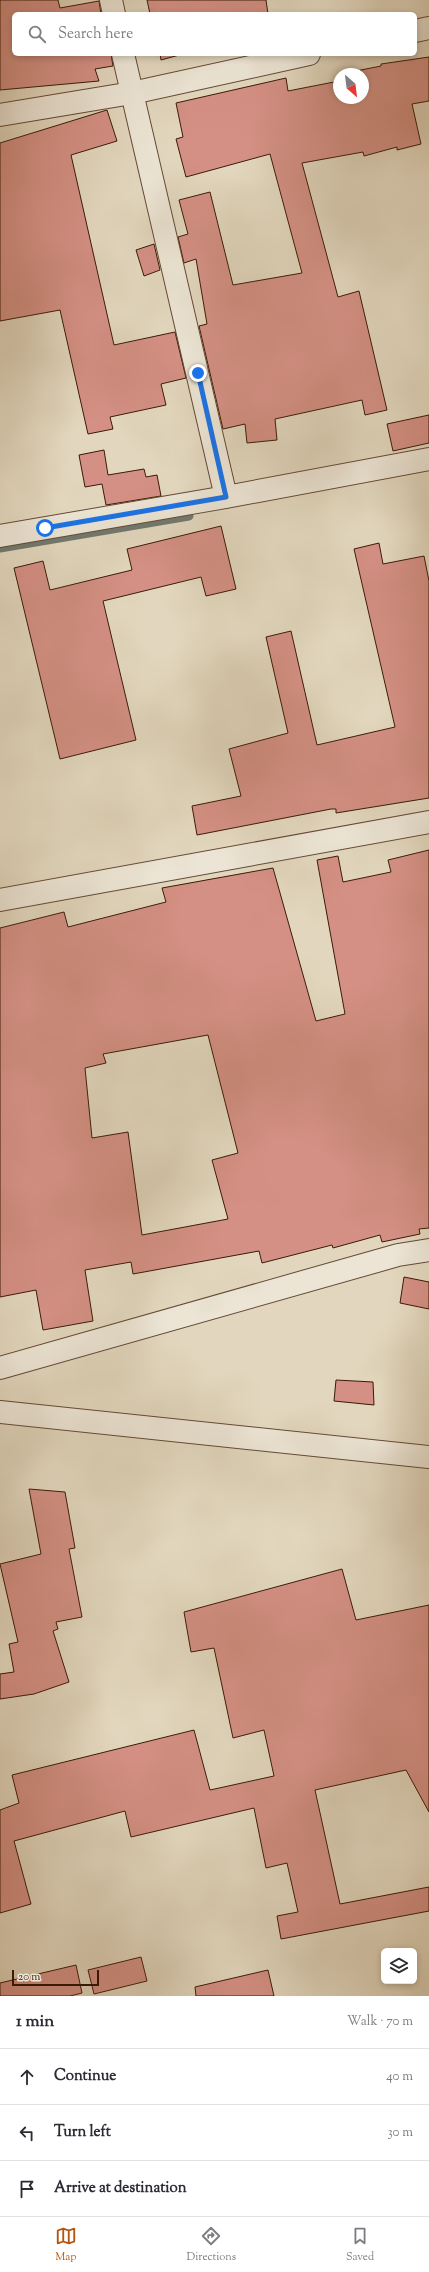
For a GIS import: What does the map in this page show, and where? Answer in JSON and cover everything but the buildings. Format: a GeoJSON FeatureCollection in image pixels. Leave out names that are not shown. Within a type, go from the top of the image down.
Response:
{"type":"FeatureCollection","features":[{"type":"Feature","properties":{"kind":"street"},"geometry":{"type":"LineString","coordinates":[[111,0],[114,12]]}},
{"type":"Feature","properties":{"kind":"street"},"geometry":{"type":"LineString","coordinates":[[417,31],[429,28]]}},
{"type":"Feature","properties":{"kind":"street"},"geometry":{"type":"LineString","coordinates":[[123,56],[226,497]]}},
{"type":"Feature","properties":{"kind":"street"},"geometry":{"type":"LineString","coordinates":[[0,115],[132,93],[300,56]]}},
{"type":"Feature","properties":{"kind":"street"},"geometry":{"type":"LineString","coordinates":[[0,536],[226,497],[429,459]]}},
{"type":"Feature","properties":{"kind":"street"},"geometry":{"type":"LineString","coordinates":[[0,900],[429,822]]}},
{"type":"Feature","properties":{"kind":"street"},"geometry":{"type":"LineString","coordinates":[[0,1368],[398,1255],[429,1250]]}},
{"type":"Feature","properties":{"kind":"street"},"geometry":{"type":"LineString","coordinates":[[0,1412],[429,1457]]}},
{"type":"Feature","properties":{"kind":"waterway"},"geometry":{"type":"LineString","coordinates":[[0,548],[189,516]]}},
{"type":"Feature","properties":{"kind":"route"},"geometry":{"type":"LineString","coordinates":[[45,528],[226,497],[198,373]]}}]}
